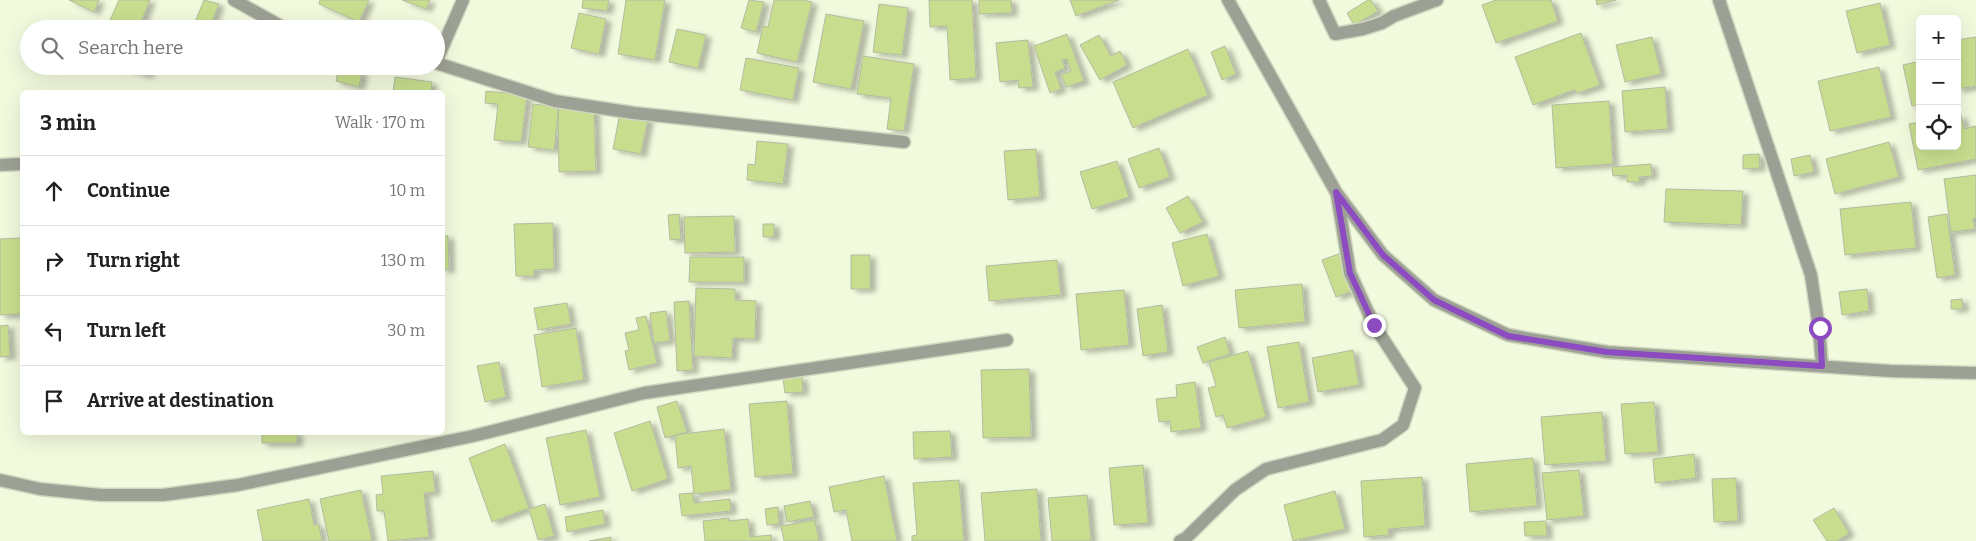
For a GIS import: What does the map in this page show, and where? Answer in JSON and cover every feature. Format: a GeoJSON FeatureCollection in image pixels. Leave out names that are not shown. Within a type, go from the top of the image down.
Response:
{"type":"FeatureCollection","features":[{"type":"Feature","properties":{"kind":"street"},"geometry":{"type":"LineString","coordinates":[[234,0],[270,20]]}},
{"type":"Feature","properties":{"kind":"street"},"geometry":{"type":"LineString","coordinates":[[445,42],[463,0]]}},
{"type":"Feature","properties":{"kind":"street"},"geometry":{"type":"LineString","coordinates":[[1228,0],[1336,192],[1383,255],[1434,300],[1508,336],[1607,352],[1890,371],[1976,372]]}},
{"type":"Feature","properties":{"kind":"street"},"geometry":{"type":"LineString","coordinates":[[1319,0],[1335,34],[1363,29],[1382,23],[1394,16],[1437,0]]}},
{"type":"Feature","properties":{"kind":"street"},"geometry":{"type":"LineString","coordinates":[[1718,0],[1811,275],[1820,328],[1822,366]]}},
{"type":"Feature","properties":{"kind":"street"},"geometry":{"type":"LineString","coordinates":[[445,66],[555,101],[643,114],[904,142]]}},
{"type":"Feature","properties":{"kind":"street"},"geometry":{"type":"LineString","coordinates":[[0,165],[20,164]]}},
{"type":"Feature","properties":{"kind":"street"},"geometry":{"type":"LineString","coordinates":[[1180,541],[1186,538],[1235,490],[1266,469],[1382,440],[1403,425],[1415,388],[1374,325],[1350,273],[1336,192]]}},
{"type":"Feature","properties":{"kind":"street"},"geometry":{"type":"LineString","coordinates":[[0,480],[40,489],[101,495],[172,494],[238,484],[473,436],[644,393],[1007,340]]}},
{"type":"Feature","properties":{"kind":"building"},"geometry":{"type":"Polygon","coordinates":[[[69,0],[99,0],[94,12],[69,0]]]}},
{"type":"Feature","properties":{"kind":"building"},"geometry":{"type":"Polygon","coordinates":[[[119,0],[150,0],[142,20],[110,20],[119,0]]]}},
{"type":"Feature","properties":{"kind":"building"},"geometry":{"type":"Polygon","coordinates":[[[204,0],[219,4],[213,20],[196,20],[204,0]]]}},
{"type":"Feature","properties":{"kind":"building"},"geometry":{"type":"Polygon","coordinates":[[[320,0],[369,0],[360,20],[355,20],[319,4],[320,0]]]}},
{"type":"Feature","properties":{"kind":"building"},"geometry":{"type":"Polygon","coordinates":[[[402,0],[430,0],[426,9],[402,0]]]}},
{"type":"Feature","properties":{"kind":"building"},"geometry":{"type":"Polygon","coordinates":[[[583,0],[609,0],[607,11],[582,8],[583,0]]]}},
{"type":"Feature","properties":{"kind":"building"},"geometry":{"type":"Polygon","coordinates":[[[626,0],[665,0],[655,60],[618,54],[626,0]]]}},
{"type":"Feature","properties":{"kind":"building"},"geometry":{"type":"Polygon","coordinates":[[[749,0],[764,2],[756,32],[741,28],[749,0]]]}},
{"type":"Feature","properties":{"kind":"building"},"geometry":{"type":"Polygon","coordinates":[[[774,0],[803,0],[812,2],[797,62],[757,53],[763,26],[768,27],[774,0]]]}},
{"type":"Feature","properties":{"kind":"building"},"geometry":{"type":"Polygon","coordinates":[[[929,0],[972,0],[976,78],[950,80],[947,26],[930,27],[929,0]]]}},
{"type":"Feature","properties":{"kind":"building"},"geometry":{"type":"Polygon","coordinates":[[[979,0],[1011,0],[1012,13],[979,14],[979,0]]]}},
{"type":"Feature","properties":{"kind":"building"},"geometry":{"type":"Polygon","coordinates":[[[1070,0],[1119,0],[1076,16],[1070,0]]]}},
{"type":"Feature","properties":{"kind":"building"},"geometry":{"type":"Polygon","coordinates":[[[1371,0],[1378,11],[1354,25],[1347,13],[1371,0]]]}},
{"type":"Feature","properties":{"kind":"building"},"geometry":{"type":"Polygon","coordinates":[[[1496,0],[1551,0],[1558,21],[1496,43],[1482,5],[1496,0]]]}},
{"type":"Feature","properties":{"kind":"building"},"geometry":{"type":"Polygon","coordinates":[[[1596,0],[1616,0],[1597,5],[1596,0]]]}},
{"type":"Feature","properties":{"kind":"building"},"geometry":{"type":"Polygon","coordinates":[[[1880,3],[1890,45],[1857,53],[1846,11],[1880,3]]]}},
{"type":"Feature","properties":{"kind":"building"},"geometry":{"type":"Polygon","coordinates":[[[879,4],[908,8],[902,55],[873,52],[879,4]]]}},
{"type":"Feature","properties":{"kind":"building"},"geometry":{"type":"Polygon","coordinates":[[[579,13],[606,19],[599,54],[571,48],[579,13]]]}},
{"type":"Feature","properties":{"kind":"building"},"geometry":{"type":"Polygon","coordinates":[[[826,14],[864,21],[851,89],[813,82],[826,14]]]}},
{"type":"Feature","properties":{"kind":"building"},"geometry":{"type":"Polygon","coordinates":[[[677,29],[706,35],[698,68],[669,62],[677,29]]]}},
{"type":"Feature","properties":{"kind":"building"},"geometry":{"type":"Polygon","coordinates":[[[1581,33],[1600,85],[1578,93],[1574,90],[1533,105],[1515,57],[1581,33]]]}},
{"type":"Feature","properties":{"kind":"building"},"geometry":{"type":"Polygon","coordinates":[[[1067,34],[1084,81],[1066,87],[1061,75],[1071,71],[1067,59],[1062,60],[1065,68],[1055,72],[1061,89],[1050,93],[1034,46],[1067,34]]]}},
{"type":"Feature","properties":{"kind":"building"},"geometry":{"type":"Polygon","coordinates":[[[1099,35],[1111,56],[1120,51],[1127,65],[1100,80],[1080,45],[1099,35]]]}},
{"type":"Feature","properties":{"kind":"building"},"geometry":{"type":"Polygon","coordinates":[[[1652,37],[1661,74],[1625,82],[1616,45],[1652,37]]]}},
{"type":"Feature","properties":{"kind":"building"},"geometry":{"type":"Polygon","coordinates":[[[1976,37],[1976,86],[1961,88],[1961,60],[1961,39],[1976,37]]]}},
{"type":"Feature","properties":{"kind":"building"},"geometry":{"type":"Polygon","coordinates":[[[1028,40],[1033,87],[1019,88],[1018,80],[1000,82],[996,43],[1028,40]]]}},
{"type":"Feature","properties":{"kind":"building"},"geometry":{"type":"Polygon","coordinates":[[[1225,46],[1236,74],[1222,80],[1211,52],[1225,46]]]}},
{"type":"Feature","properties":{"kind":"building"},"geometry":{"type":"Polygon","coordinates":[[[1188,49],[1208,95],[1133,128],[1113,82],[1188,49]]]}},
{"type":"Feature","properties":{"kind":"building"},"geometry":{"type":"Polygon","coordinates":[[[863,56],[914,64],[904,131],[887,129],[891,98],[857,94],[863,56]]]}},
{"type":"Feature","properties":{"kind":"building"},"geometry":{"type":"Polygon","coordinates":[[[746,58],[799,68],[793,100],[740,90],[746,58]]]}},
{"type":"Feature","properties":{"kind":"building"},"geometry":{"type":"Polygon","coordinates":[[[1916,62],[1916,106],[1912,106],[1903,65],[1916,62]]]}},
{"type":"Feature","properties":{"kind":"building"},"geometry":{"type":"Polygon","coordinates":[[[1879,67],[1891,117],[1830,131],[1818,81],[1879,67]]]}},
{"type":"Feature","properties":{"kind":"building"},"geometry":{"type":"Polygon","coordinates":[[[337,75],[361,75],[359,87],[336,81],[337,75]]]}},
{"type":"Feature","properties":{"kind":"building"},"geometry":{"type":"Polygon","coordinates":[[[395,77],[432,82],[431,90],[393,90],[395,77]]]}},
{"type":"Feature","properties":{"kind":"building"},"geometry":{"type":"Polygon","coordinates":[[[1665,87],[1668,129],[1625,132],[1622,91],[1665,87]]]}},
{"type":"Feature","properties":{"kind":"building"},"geometry":{"type":"Polygon","coordinates":[[[486,91],[527,95],[521,142],[494,140],[498,104],[485,103],[486,91]]]}},
{"type":"Feature","properties":{"kind":"building"},"geometry":{"type":"Polygon","coordinates":[[[1609,101],[1613,164],[1556,168],[1552,105],[1609,101]]]}},
{"type":"Feature","properties":{"kind":"building"},"geometry":{"type":"Polygon","coordinates":[[[533,104],[559,107],[554,150],[528,147],[533,104]]]}},
{"type":"Feature","properties":{"kind":"building"},"geometry":{"type":"Polygon","coordinates":[[[594,108],[596,171],[559,172],[558,109],[594,108]]]}},
{"type":"Feature","properties":{"kind":"building"},"geometry":{"type":"Polygon","coordinates":[[[620,113],[648,118],[641,154],[613,149],[620,113]]]}},
{"type":"Feature","properties":{"kind":"building"},"geometry":{"type":"Polygon","coordinates":[[[1961,115],[1964,129],[1976,126],[1976,159],[1918,170],[1909,124],[1916,123],[1916,150],[1961,150],[1961,115]]]}},
{"type":"Feature","properties":{"kind":"building"},"geometry":{"type":"Polygon","coordinates":[[[757,141],[788,144],[783,184],[747,180],[748,164],[755,165],[757,141]]]}},
{"type":"Feature","properties":{"kind":"building"},"geometry":{"type":"Polygon","coordinates":[[[1889,142],[1899,177],[1835,194],[1826,159],[1889,142]]]}},
{"type":"Feature","properties":{"kind":"building"},"geometry":{"type":"Polygon","coordinates":[[[1159,148],[1170,177],[1139,188],[1128,159],[1159,148]]]}},
{"type":"Feature","properties":{"kind":"building"},"geometry":{"type":"Polygon","coordinates":[[[1036,149],[1040,197],[1008,200],[1004,151],[1036,149]]]}},
{"type":"Feature","properties":{"kind":"building"},"geometry":{"type":"Polygon","coordinates":[[[1759,154],[1760,168],[1743,169],[1743,155],[1759,154]]]}},
{"type":"Feature","properties":{"kind":"building"},"geometry":{"type":"Polygon","coordinates":[[[1810,155],[1814,172],[1794,176],[1791,159],[1810,155]]]}},
{"type":"Feature","properties":{"kind":"building"},"geometry":{"type":"Polygon","coordinates":[[[1117,161],[1129,197],[1092,209],[1080,172],[1117,161]]]}},
{"type":"Feature","properties":{"kind":"building"},"geometry":{"type":"Polygon","coordinates":[[[1651,164],[1652,176],[1639,177],[1640,182],[1627,182],[1627,175],[1613,176],[1612,167],[1651,164]]]}},
{"type":"Feature","properties":{"kind":"building"},"geometry":{"type":"Polygon","coordinates":[[[1976,175],[1976,218],[1973,219],[1975,229],[1951,232],[1944,179],[1976,175]]]}},
{"type":"Feature","properties":{"kind":"building"},"geometry":{"type":"Polygon","coordinates":[[[1666,189],[1743,191],[1741,225],[1664,222],[1666,189]]]}},
{"type":"Feature","properties":{"kind":"building"},"geometry":{"type":"Polygon","coordinates":[[[1188,196],[1203,222],[1180,233],[1166,208],[1188,196]]]}},
{"type":"Feature","properties":{"kind":"building"},"geometry":{"type":"Polygon","coordinates":[[[1911,202],[1916,248],[1845,255],[1840,209],[1911,202]]]}},
{"type":"Feature","properties":{"kind":"building"},"geometry":{"type":"Polygon","coordinates":[[[679,214],[681,239],[670,240],[668,215],[679,214]]]}},
{"type":"Feature","properties":{"kind":"building"},"geometry":{"type":"Polygon","coordinates":[[[1947,214],[1955,275],[1937,278],[1928,217],[1947,214]]]}},
{"type":"Feature","properties":{"kind":"building"},"geometry":{"type":"Polygon","coordinates":[[[734,216],[735,252],[685,253],[684,217],[734,216]]]}},
{"type":"Feature","properties":{"kind":"building"},"geometry":{"type":"Polygon","coordinates":[[[553,223],[554,269],[534,270],[534,276],[516,276],[514,224],[553,223]]]}},
{"type":"Feature","properties":{"kind":"building"},"geometry":{"type":"Polygon","coordinates":[[[763,224],[774,224],[774,237],[763,237],[763,224]]]}},
{"type":"Feature","properties":{"kind":"building"},"geometry":{"type":"Polygon","coordinates":[[[1207,234],[1219,276],[1183,286],[1172,243],[1207,234]]]}},
{"type":"Feature","properties":{"kind":"building"},"geometry":{"type":"Polygon","coordinates":[[[445,236],[448,236],[449,269],[445,270],[445,236]]]}},
{"type":"Feature","properties":{"kind":"building"},"geometry":{"type":"Polygon","coordinates":[[[20,238],[20,314],[0,315],[0,239],[20,238]]]}},
{"type":"Feature","properties":{"kind":"building"},"geometry":{"type":"Polygon","coordinates":[[[1341,253],[1355,290],[1336,297],[1322,260],[1341,253]]]}},
{"type":"Feature","properties":{"kind":"building"},"geometry":{"type":"Polygon","coordinates":[[[851,255],[870,255],[870,289],[851,289],[851,255]]]}},
{"type":"Feature","properties":{"kind":"building"},"geometry":{"type":"Polygon","coordinates":[[[690,257],[744,257],[744,282],[689,282],[690,257]]]}},
{"type":"Feature","properties":{"kind":"building"},"geometry":{"type":"Polygon","coordinates":[[[1057,260],[1061,295],[989,301],[986,266],[1057,260]]]}},
{"type":"Feature","properties":{"kind":"building"},"geometry":{"type":"Polygon","coordinates":[[[1302,284],[1305,322],[1239,328],[1235,290],[1302,284]]]}},
{"type":"Feature","properties":{"kind":"building"},"geometry":{"type":"Polygon","coordinates":[[[696,288],[735,289],[735,300],[756,301],[755,339],[733,338],[732,358],[694,356],[696,288]]]}},
{"type":"Feature","properties":{"kind":"building"},"geometry":{"type":"Polygon","coordinates":[[[1867,289],[1869,311],[1842,315],[1839,292],[1867,289]]]}},
{"type":"Feature","properties":{"kind":"building"},"geometry":{"type":"Polygon","coordinates":[[[1124,290],[1129,345],[1081,350],[1076,294],[1124,290]]]}},
{"type":"Feature","properties":{"kind":"building"},"geometry":{"type":"Polygon","coordinates":[[[1962,299],[1963,309],[1951,309],[1951,300],[1962,299]]]}},
{"type":"Feature","properties":{"kind":"building"},"geometry":{"type":"Polygon","coordinates":[[[689,301],[693,370],[677,371],[674,302],[689,301]]]}},
{"type":"Feature","properties":{"kind":"building"},"geometry":{"type":"Polygon","coordinates":[[[567,303],[571,324],[538,330],[534,308],[567,303]]]}},
{"type":"Feature","properties":{"kind":"building"},"geometry":{"type":"Polygon","coordinates":[[[1162,305],[1168,352],[1143,356],[1137,309],[1162,305]]]}},
{"type":"Feature","properties":{"kind":"building"},"geometry":{"type":"Polygon","coordinates":[[[666,311],[670,341],[654,343],[650,313],[666,311]]]}},
{"type":"Feature","properties":{"kind":"building"},"geometry":{"type":"Polygon","coordinates":[[[646,316],[657,363],[629,370],[625,351],[629,350],[625,333],[639,330],[636,318],[646,316]]]}},
{"type":"Feature","properties":{"kind":"building"},"geometry":{"type":"Polygon","coordinates":[[[8,325],[10,356],[0,357],[0,326],[8,325]]]}},
{"type":"Feature","properties":{"kind":"building"},"geometry":{"type":"Polygon","coordinates":[[[576,328],[584,380],[542,387],[534,335],[576,328]]]}},
{"type":"Feature","properties":{"kind":"building"},"geometry":{"type":"Polygon","coordinates":[[[1225,337],[1230,354],[1203,363],[1197,347],[1225,337]]]}},
{"type":"Feature","properties":{"kind":"building"},"geometry":{"type":"Polygon","coordinates":[[[1299,342],[1309,402],[1278,408],[1267,347],[1299,342]]]}},
{"type":"Feature","properties":{"kind":"building"},"geometry":{"type":"Polygon","coordinates":[[[1353,350],[1359,385],[1318,392],[1312,358],[1353,350]]]}},
{"type":"Feature","properties":{"kind":"building"},"geometry":{"type":"Polygon","coordinates":[[[1248,351],[1266,417],[1227,428],[1223,415],[1216,417],[1208,388],[1216,386],[1209,362],[1248,351]]]}},
{"type":"Feature","properties":{"kind":"building"},"geometry":{"type":"Polygon","coordinates":[[[499,362],[506,397],[485,402],[477,366],[499,362]]]}},
{"type":"Feature","properties":{"kind":"building"},"geometry":{"type":"Polygon","coordinates":[[[1029,369],[1031,437],[983,438],[981,370],[1029,369]]]}},
{"type":"Feature","properties":{"kind":"building"},"geometry":{"type":"Polygon","coordinates":[[[802,377],[803,392],[785,393],[783,379],[802,377]]]}},
{"type":"Feature","properties":{"kind":"building"},"geometry":{"type":"Polygon","coordinates":[[[1195,382],[1201,428],[1171,432],[1170,421],[1159,422],[1156,399],[1177,397],[1176,385],[1195,382]]]}},
{"type":"Feature","properties":{"kind":"building"},"geometry":{"type":"Polygon","coordinates":[[[677,401],[687,432],[665,438],[657,407],[677,401]]]}},
{"type":"Feature","properties":{"kind":"building"},"geometry":{"type":"Polygon","coordinates":[[[787,401],[793,474],[755,477],[749,404],[787,401]]]}},
{"type":"Feature","properties":{"kind":"building"},"geometry":{"type":"Polygon","coordinates":[[[1654,402],[1658,452],[1625,454],[1621,404],[1654,402]]]}},
{"type":"Feature","properties":{"kind":"building"},"geometry":{"type":"Polygon","coordinates":[[[1602,412],[1606,461],[1545,465],[1541,417],[1602,412]]]}},
{"type":"Feature","properties":{"kind":"building"},"geometry":{"type":"Polygon","coordinates":[[[650,421],[668,479],[632,491],[614,433],[650,421]]]}},
{"type":"Feature","properties":{"kind":"building"},"geometry":{"type":"Polygon","coordinates":[[[724,429],[731,490],[694,494],[691,466],[678,468],[675,435],[724,429]]]}},
{"type":"Feature","properties":{"kind":"building"},"geometry":{"type":"Polygon","coordinates":[[[586,430],[600,497],[560,505],[546,438],[586,430]]]}},
{"type":"Feature","properties":{"kind":"building"},"geometry":{"type":"Polygon","coordinates":[[[950,431],[952,457],[914,459],[913,432],[950,431]]]}},
{"type":"Feature","properties":{"kind":"building"},"geometry":{"type":"Polygon","coordinates":[[[262,435],[297,435],[297,443],[262,443],[262,435]]]}},
{"type":"Feature","properties":{"kind":"building"},"geometry":{"type":"Polygon","coordinates":[[[505,444],[529,508],[492,522],[469,458],[505,444]]]}},
{"type":"Feature","properties":{"kind":"building"},"geometry":{"type":"Polygon","coordinates":[[[1694,454],[1696,478],[1655,483],[1653,459],[1694,454]]]}},
{"type":"Feature","properties":{"kind":"building"},"geometry":{"type":"Polygon","coordinates":[[[1533,458],[1537,506],[1470,512],[1466,464],[1533,458]]]}},
{"type":"Feature","properties":{"kind":"building"},"geometry":{"type":"Polygon","coordinates":[[[1143,465],[1148,523],[1114,525],[1109,468],[1143,465]]]}},
{"type":"Feature","properties":{"kind":"building"},"geometry":{"type":"Polygon","coordinates":[[[1579,470],[1584,516],[1547,520],[1542,473],[1579,470]]]}},
{"type":"Feature","properties":{"kind":"building"},"geometry":{"type":"Polygon","coordinates":[[[433,471],[435,492],[424,493],[429,537],[388,541],[384,511],[377,511],[376,495],[383,494],[381,476],[433,471]]]}},
{"type":"Feature","properties":{"kind":"building"},"geometry":{"type":"Polygon","coordinates":[[[884,476],[897,541],[852,541],[846,510],[834,512],[829,487],[884,476]]]}},
{"type":"Feature","properties":{"kind":"building"},"geometry":{"type":"Polygon","coordinates":[[[1422,477],[1425,526],[1388,529],[1389,535],[1364,537],[1361,481],[1422,477]]]}},
{"type":"Feature","properties":{"kind":"building"},"geometry":{"type":"Polygon","coordinates":[[[1736,478],[1738,521],[1714,522],[1712,479],[1736,478]]]}},
{"type":"Feature","properties":{"kind":"building"},"geometry":{"type":"Polygon","coordinates":[[[959,480],[964,541],[912,541],[912,536],[917,535],[913,483],[959,480]]]}},
{"type":"Feature","properties":{"kind":"building"},"geometry":{"type":"Polygon","coordinates":[[[1037,489],[1041,541],[985,541],[981,493],[1037,489]]]}},
{"type":"Feature","properties":{"kind":"building"},"geometry":{"type":"Polygon","coordinates":[[[361,490],[372,541],[329,541],[320,499],[361,490]]]}},
{"type":"Feature","properties":{"kind":"building"},"geometry":{"type":"Polygon","coordinates":[[[1335,491],[1345,529],[1293,541],[1284,505],[1335,491]]]}},
{"type":"Feature","properties":{"kind":"building"},"geometry":{"type":"Polygon","coordinates":[[[693,493],[694,503],[730,499],[731,511],[682,516],[679,494],[693,493]]]}},
{"type":"Feature","properties":{"kind":"building"},"geometry":{"type":"Polygon","coordinates":[[[1087,495],[1091,541],[1052,541],[1048,498],[1087,495]]]}},
{"type":"Feature","properties":{"kind":"building"},"geometry":{"type":"Polygon","coordinates":[[[309,499],[314,525],[319,525],[322,541],[263,541],[257,510],[309,499]]]}},
{"type":"Feature","properties":{"kind":"building"},"geometry":{"type":"Polygon","coordinates":[[[810,501],[814,517],[787,522],[784,506],[810,501]]]}},
{"type":"Feature","properties":{"kind":"building"},"geometry":{"type":"Polygon","coordinates":[[[545,504],[554,536],[538,540],[529,509],[545,504]]]}},
{"type":"Feature","properties":{"kind":"building"},"geometry":{"type":"Polygon","coordinates":[[[778,507],[779,524],[767,525],[765,509],[778,507]]]}},
{"type":"Feature","properties":{"kind":"building"},"geometry":{"type":"Polygon","coordinates":[[[1834,508],[1849,533],[1837,541],[1827,541],[1813,520],[1834,508]]]}},
{"type":"Feature","properties":{"kind":"building"},"geometry":{"type":"Polygon","coordinates":[[[603,510],[605,524],[567,532],[565,517],[603,510]]]}},
{"type":"Feature","properties":{"kind":"building"},"geometry":{"type":"Polygon","coordinates":[[[729,518],[729,521],[748,519],[750,537],[771,535],[772,541],[705,541],[703,521],[729,518]]]}},
{"type":"Feature","properties":{"kind":"building"},"geometry":{"type":"Polygon","coordinates":[[[815,520],[819,541],[784,541],[781,526],[815,520]]]}},
{"type":"Feature","properties":{"kind":"building"},"geometry":{"type":"Polygon","coordinates":[[[1546,521],[1547,536],[1525,536],[1524,522],[1546,521]]]}},
{"type":"Feature","properties":{"kind":"building"},"geometry":{"type":"Polygon","coordinates":[[[611,537],[611,541],[589,541],[611,537]]]}},
{"type":"Feature","properties":{"kind":"route"},"geometry":{"type":"LineString","coordinates":[[1374,325],[1350,273],[1336,192],[1383,255],[1434,300],[1508,336],[1607,352],[1822,366],[1820,328]]}}]}
